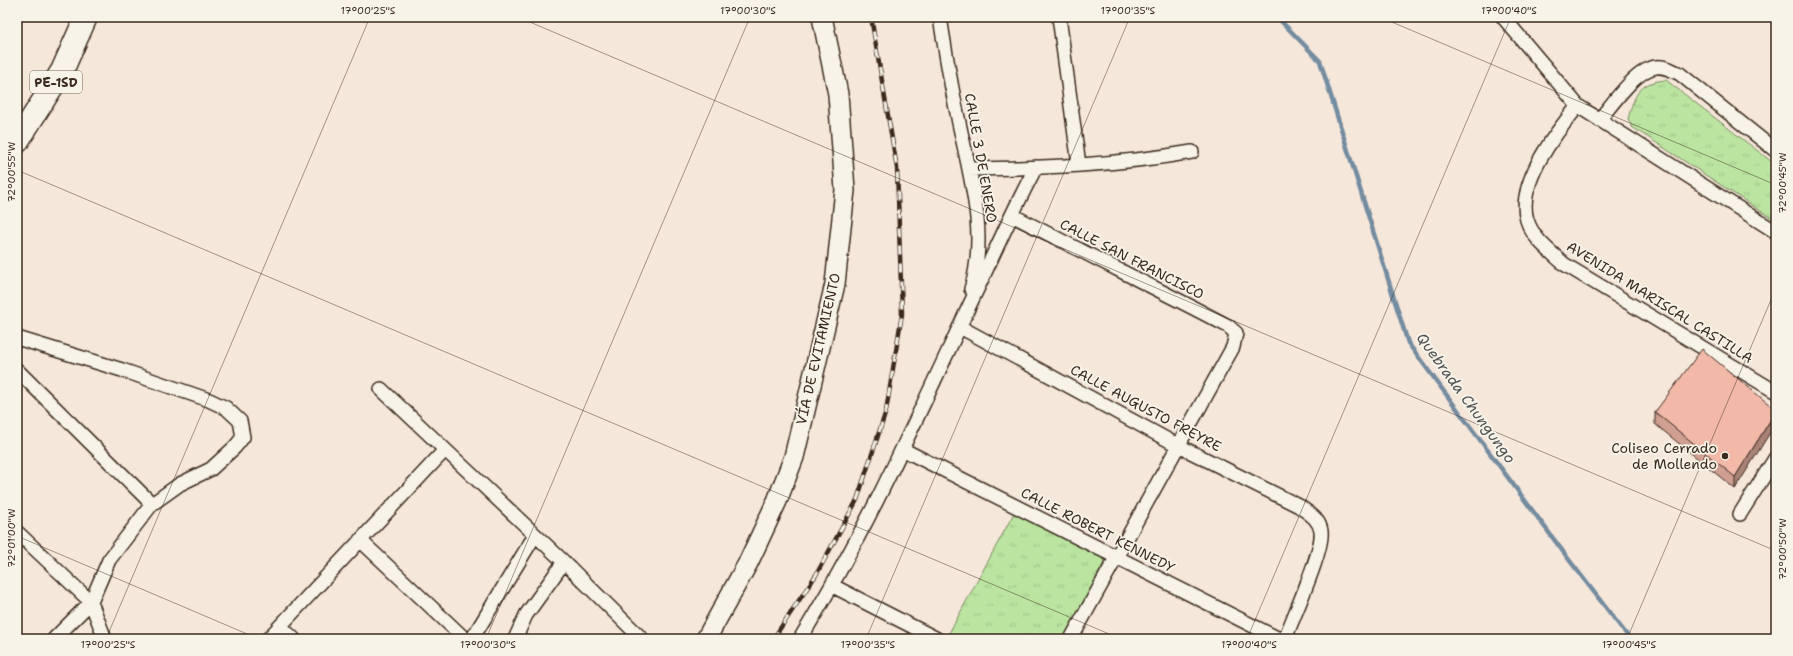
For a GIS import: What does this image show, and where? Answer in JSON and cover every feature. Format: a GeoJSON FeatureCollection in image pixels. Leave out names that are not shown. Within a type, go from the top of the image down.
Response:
{"type":"FeatureCollection","features":[{"type":"Feature","properties":{"kind":"highway","name":"PE-1SD"},"geometry":{"type":"LineString","coordinates":[[17,142],[62,71],[86,17]]}},
{"type":"Feature","properties":{"kind":"main road","name":"VÍA DE EVITAMIENTO"},"geometry":{"type":"LineString","coordinates":[[706,639],[754,549],[777,501],[794,457],[835,284],[845,190],[838,94],[822,17]]}},
{"type":"Feature","properties":{"kind":"street","name":"CALLE 3 DE ENERO"},"geometry":{"type":"LineString","coordinates":[[940,17],[956,112],[976,207],[977,260],[974,280],[960,327]]}},
{"type":"Feature","properties":{"kind":"street"},"geometry":{"type":"LineString","coordinates":[[1060,17],[1079,165]]}},
{"type":"Feature","properties":{"kind":"street"},"geometry":{"type":"LineString","coordinates":[[1503,17],[1578,106],[1776,232]]}},
{"type":"Feature","properties":{"kind":"street"},"geometry":{"type":"LineString","coordinates":[[1599,120],[1633,80],[1644,71],[1655,67],[1666,67],[1680,74],[1776,151]]}},
{"type":"Feature","properties":{"kind":"street","name":"AVENIDA MARISCAL CASTILLA"},"geometry":{"type":"LineString","coordinates":[[1578,106],[1557,131],[1535,169],[1525,197],[1527,220],[1538,240],[1564,264],[1776,392]]}},
{"type":"Feature","properties":{"kind":"street"},"geometry":{"type":"LineString","coordinates":[[969,169],[1079,165],[1149,160],[1192,152]]}},
{"type":"Feature","properties":{"kind":"street"},"geometry":{"type":"LineString","coordinates":[[800,639],[833,586],[902,450],[1036,167]]}},
{"type":"Feature","properties":{"kind":"street","name":"CALLE SAN FRANCISCO"},"geometry":{"type":"LineString","coordinates":[[1012,215],[1228,326],[1236,333],[1233,347],[1180,446]]}},
{"type":"Feature","properties":{"kind":"street","name":"CALLE AUGUSTO FREYRE"},"geometry":{"type":"LineString","coordinates":[[960,327],[1180,446],[1299,506],[1316,518],[1321,530],[1320,547],[1285,639]]}},
{"type":"Feature","properties":{"kind":"street"},"geometry":{"type":"LineString","coordinates":[[17,338],[122,370],[209,400],[226,408],[240,421],[243,437],[235,447],[211,470],[180,484],[152,504],[109,560],[91,602],[54,639]]}},
{"type":"Feature","properties":{"kind":"street"},"geometry":{"type":"LineString","coordinates":[[17,370],[152,504]]}},
{"type":"Feature","properties":{"kind":"street"},"geometry":{"type":"LineString","coordinates":[[381,389],[564,562],[642,639]]}},
{"type":"Feature","properties":{"kind":"street"},"geometry":{"type":"LineString","coordinates":[[1071,639],[1180,446]]}},
{"type":"Feature","properties":{"kind":"street"},"geometry":{"type":"LineString","coordinates":[[268,639],[445,450]]}},
{"type":"Feature","properties":{"kind":"street","name":"CALLE ROBERT KENNEDY"},"geometry":{"type":"LineString","coordinates":[[902,450],[1279,639]]}},
{"type":"Feature","properties":{"kind":"street"},"geometry":{"type":"LineString","coordinates":[[1740,514],[1776,457]]}},
{"type":"Feature","properties":{"kind":"street"},"geometry":{"type":"LineString","coordinates":[[17,532],[91,602],[105,639]]}},
{"type":"Feature","properties":{"kind":"street"},"geometry":{"type":"LineString","coordinates":[[472,639],[535,535]]}},
{"type":"Feature","properties":{"kind":"street"},"geometry":{"type":"LineString","coordinates":[[360,540],[465,639]]}},
{"type":"Feature","properties":{"kind":"street"},"geometry":{"type":"LineString","coordinates":[[515,639],[526,615],[564,562]]}},
{"type":"Feature","properties":{"kind":"street"},"geometry":{"type":"LineString","coordinates":[[833,586],[937,639]]}},
{"type":"Feature","properties":{"kind":"street"},"geometry":{"type":"LineString","coordinates":[[280,626],[294,639]]}},
{"type":"Feature","properties":{"kind":"green space"},"geometry":{"type":"Polygon","coordinates":[[[1666,80],[1776,165],[1776,221],[1632,127],[1628,119],[1639,91],[1657,81],[1666,80]]]}},
{"type":"Feature","properties":{"kind":"green space"},"geometry":{"type":"Polygon","coordinates":[[[1014,513],[1106,559],[1064,639],[951,639],[947,637],[1014,513]]]}},
{"type":"Feature","properties":{"kind":"building","name":"Coliseo Cerrado de Mollendo"},"geometry":{"type":"Polygon","coordinates":[[[1702,349],[1776,410],[1735,477],[1655,412],[1702,349]]]}},
{"type":"Feature","properties":{"kind":"waterway","name":"Quebrada Chungungo"},"geometry":{"type":"LineString","coordinates":[[1277,17],[1320,61],[1408,343],[1630,639]]}},
{"type":"Feature","properties":{"kind":"railway"},"geometry":{"type":"LineString","coordinates":[[773,639],[816,575],[857,500],[886,411],[902,314],[897,168],[871,17]]}},
{"type":"Feature","properties":{"kind":"place","name":"Coliseo Cerrado de Mollendo"},"geometry":{"type":"Point","coordinates":[1725,456]}}]}
